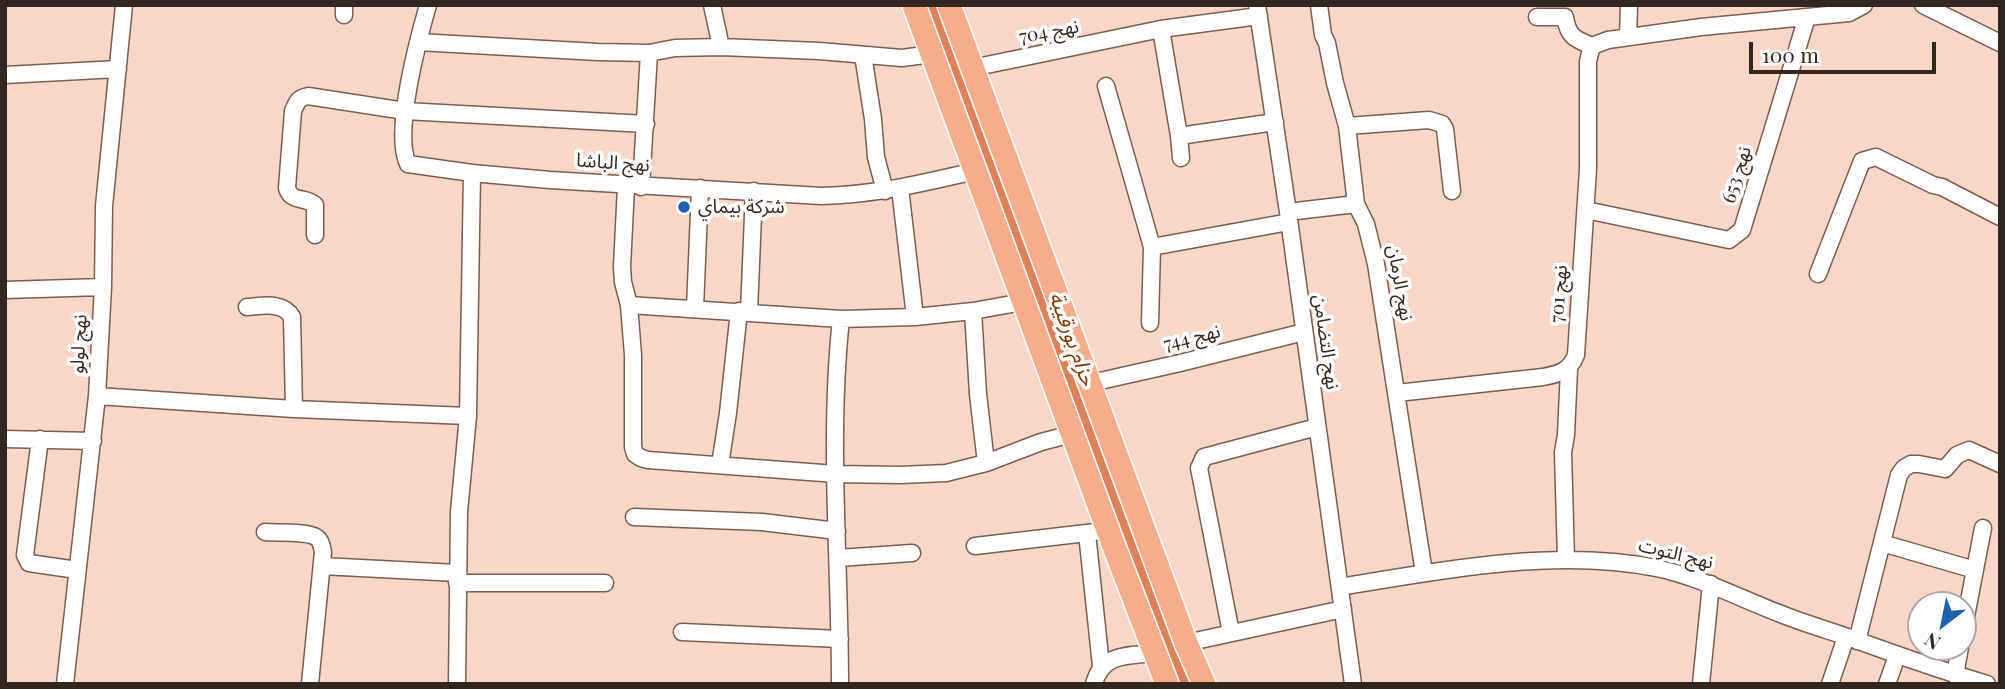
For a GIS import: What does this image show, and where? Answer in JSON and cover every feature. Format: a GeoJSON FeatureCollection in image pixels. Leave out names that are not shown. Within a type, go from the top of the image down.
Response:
{"type":"FeatureCollection","features":[{"type":"Feature","properties":{"kind":"highway"},"geometry":{"type":"LineString","coordinates":[[914,5],[1072,434],[1097,532],[1167,684]]}},
{"type":"Feature","properties":{"kind":"highway"},"geometry":{"type":"LineString","coordinates":[[949,5],[1204,684]]}},
{"type":"Feature","properties":{"kind":"street","name":"نهج لولو"},"geometry":{"type":"LineString","coordinates":[[65,684],[97,396],[104,206],[124,5]]}},
{"type":"Feature","properties":{"kind":"street","name":"نهج الباشا"},"geometry":{"type":"LineString","coordinates":[[428,5],[405,111],[404,155],[408,164],[472,173],[633,186],[821,196],[893,190],[975,171]]}},
{"type":"Feature","properties":{"kind":"street"},"geometry":{"type":"LineString","coordinates":[[712,5],[721,47]]}},
{"type":"Feature","properties":{"kind":"street","name":"نهج الرمان"},"geometry":{"type":"LineString","coordinates":[[1319,5],[1323,35],[1347,125],[1356,204],[1367,225],[1376,264],[1424,573]]}},
{"type":"Feature","properties":{"kind":"street"},"geometry":{"type":"LineString","coordinates":[[1628,37],[1629,5]]}},
{"type":"Feature","properties":{"kind":"street"},"geometry":{"type":"LineString","coordinates":[[1536,17],[1565,17],[1567,30],[1574,38],[1592,47],[1599,42],[1701,27],[1767,13],[1807,17],[1849,13],[1864,5]]}},
{"type":"Feature","properties":{"kind":"street"},"geometry":{"type":"LineString","coordinates":[[1923,5],[2000,43]]}},
{"type":"Feature","properties":{"kind":"street","name":"نهج 704"},"geometry":{"type":"LineString","coordinates":[[972,68],[1258,10]]}},
{"type":"Feature","properties":{"kind":"street","name":"نهج التضامن"},"geometry":{"type":"LineString","coordinates":[[1258,10],[1353,684]]}},
{"type":"Feature","properties":{"kind":"street","name":"نهج 653"},"geometry":{"type":"LineString","coordinates":[[1586,210],[1729,240],[1742,230],[1807,17]]}},
{"type":"Feature","properties":{"kind":"street"},"geometry":{"type":"LineString","coordinates":[[1161,29],[1181,158]]}},
{"type":"Feature","properties":{"kind":"street"},"geometry":{"type":"LineString","coordinates":[[418,43],[531,50],[649,53],[674,48],[721,47],[902,58],[932,54]]}},
{"type":"Feature","properties":{"kind":"street","name":"نهج 701"},"geometry":{"type":"LineString","coordinates":[[1566,560],[1563,452],[1569,369],[1576,355],[1586,210],[1588,61],[1592,47]]}},
{"type":"Feature","properties":{"kind":"street"},"geometry":{"type":"LineString","coordinates":[[649,53],[646,124],[633,186],[622,267],[629,305],[633,355],[632,415],[635,454],[648,460],[836,474],[946,473],[986,463],[1041,442],[1072,434]]}},
{"type":"Feature","properties":{"kind":"street"},"geometry":{"type":"LineString","coordinates":[[863,54],[876,157],[893,190],[915,317]]}},
{"type":"Feature","properties":{"kind":"street"},"geometry":{"type":"LineString","coordinates":[[5,75],[118,69]]}},
{"type":"Feature","properties":{"kind":"street"},"geometry":{"type":"LineString","coordinates":[[1106,86],[1152,247],[1150,323]]}},
{"type":"Feature","properties":{"kind":"street"},"geometry":{"type":"LineString","coordinates":[[315,235],[315,205],[296,199],[286,188],[293,111],[302,97],[405,111],[646,124]]}},
{"type":"Feature","properties":{"kind":"street"},"geometry":{"type":"LineString","coordinates":[[1347,125],[1429,120],[1442,124],[1445,129],[1452,191]]}},
{"type":"Feature","properties":{"kind":"street"},"geometry":{"type":"LineString","coordinates":[[1179,136],[1275,122]]}},
{"type":"Feature","properties":{"kind":"street"},"geometry":{"type":"LineString","coordinates":[[1818,274],[1862,161],[1876,157],[2000,217]]}},
{"type":"Feature","properties":{"kind":"street"},"geometry":{"type":"LineString","coordinates":[[457,684],[457,578],[459,512],[468,415],[472,173]]}},
{"type":"Feature","properties":{"kind":"street"},"geometry":{"type":"LineString","coordinates":[[695,308],[700,188]]}},
{"type":"Feature","properties":{"kind":"street"},"geometry":{"type":"LineString","coordinates":[[720,465],[744,312],[754,191]]}},
{"type":"Feature","properties":{"kind":"street"},"geometry":{"type":"LineString","coordinates":[[1152,247],[1356,204]]}},
{"type":"Feature","properties":{"kind":"street"},"geometry":{"type":"LineString","coordinates":[[5,290],[103,287]]}},
{"type":"Feature","properties":{"kind":"street"},"geometry":{"type":"LineString","coordinates":[[629,305],[841,319],[915,317],[1023,302]]}},
{"type":"Feature","properties":{"kind":"street"},"geometry":{"type":"LineString","coordinates":[[247,307],[278,306],[288,310],[292,317],[294,409]]}},
{"type":"Feature","properties":{"kind":"street"},"geometry":{"type":"LineString","coordinates":[[973,311],[986,463]]}},
{"type":"Feature","properties":{"kind":"street"},"geometry":{"type":"LineString","coordinates":[[840,684],[836,474],[837,354],[841,319]]}},
{"type":"Feature","properties":{"kind":"street","name":"نهج 744"},"geometry":{"type":"LineString","coordinates":[[1091,383],[1304,332]]}},
{"type":"Feature","properties":{"kind":"street"},"geometry":{"type":"LineString","coordinates":[[1397,393],[1543,377],[1569,369]]}},
{"type":"Feature","properties":{"kind":"street"},"geometry":{"type":"LineString","coordinates":[[97,396],[294,409],[468,415]]}},
{"type":"Feature","properties":{"kind":"street"},"geometry":{"type":"LineString","coordinates":[[1231,633],[1199,468],[1204,457],[1317,427]]}},
{"type":"Feature","properties":{"kind":"street"},"geometry":{"type":"LineString","coordinates":[[5,439],[93,441]]}},
{"type":"Feature","properties":{"kind":"street"},"geometry":{"type":"LineString","coordinates":[[40,439],[25,555],[29,563],[77,570]]}},
{"type":"Feature","properties":{"kind":"street"},"geometry":{"type":"LineString","coordinates":[[1830,684],[1852,639],[1882,543],[1893,494],[1904,468],[1919,464],[1945,470],[1957,455],[1969,450],[2000,464]]}},
{"type":"Feature","properties":{"kind":"street"},"geometry":{"type":"LineString","coordinates":[[634,517],[762,522],[837,531]]}},
{"type":"Feature","properties":{"kind":"street"},"geometry":{"type":"LineString","coordinates":[[1971,591],[1983,528]]}},
{"type":"Feature","properties":{"kind":"street"},"geometry":{"type":"LineString","coordinates":[[265,532],[308,535],[316,537],[321,543],[310,684]]}},
{"type":"Feature","properties":{"kind":"street"},"geometry":{"type":"LineString","coordinates":[[975,547],[1097,532],[1101,666],[1094,684]]}},
{"type":"Feature","properties":{"kind":"street"},"geometry":{"type":"LineString","coordinates":[[1882,543],[1975,570]]}},
{"type":"Feature","properties":{"kind":"street"},"geometry":{"type":"LineString","coordinates":[[838,558],[912,553]]}},
{"type":"Feature","properties":{"kind":"street","name":"نهج التوت"},"geometry":{"type":"LineString","coordinates":[[1340,587],[1487,565],[1566,560],[1602,560],[1637,565],[1677,573],[1711,584],[1781,614],[1897,656],[1987,684]]}},
{"type":"Feature","properties":{"kind":"street"},"geometry":{"type":"LineString","coordinates":[[321,566],[457,578],[605,583]]}},
{"type":"Feature","properties":{"kind":"street"},"geometry":{"type":"LineString","coordinates":[[1701,684],[1711,584]]}},
{"type":"Feature","properties":{"kind":"street"},"geometry":{"type":"LineString","coordinates":[[1186,642],[1343,609]]}},
{"type":"Feature","properties":{"kind":"street"},"geometry":{"type":"LineString","coordinates":[[682,632],[840,639]]}},
{"type":"Feature","properties":{"kind":"street"},"geometry":{"type":"LineString","coordinates":[[1101,666],[1109,660],[1155,653]]}},
{"type":"Feature","properties":{"kind":"street"},"geometry":{"type":"LineString","coordinates":[[1888,684],[1897,656]]}},
{"type":"Feature","properties":{"kind":"street"},"geometry":{"type":"LineString","coordinates":[[1955,675],[1958,661]]}},
{"type":"Feature","properties":{"kind":"shaded area"},"geometry":{"type":"Polygon","coordinates":[[[922,5],[943,5],[1197,684],[1174,684],[922,5]]]}},
{"type":"Feature","properties":{"kind":"place","name":"شركة بيماي"},"geometry":{"type":"Point","coordinates":[684,207]}},
{"type":"Feature","properties":{"kind":"water label","name":"حزام بورقيبة"},"geometry":{"type":"Point","coordinates":[1072,339]}}]}
